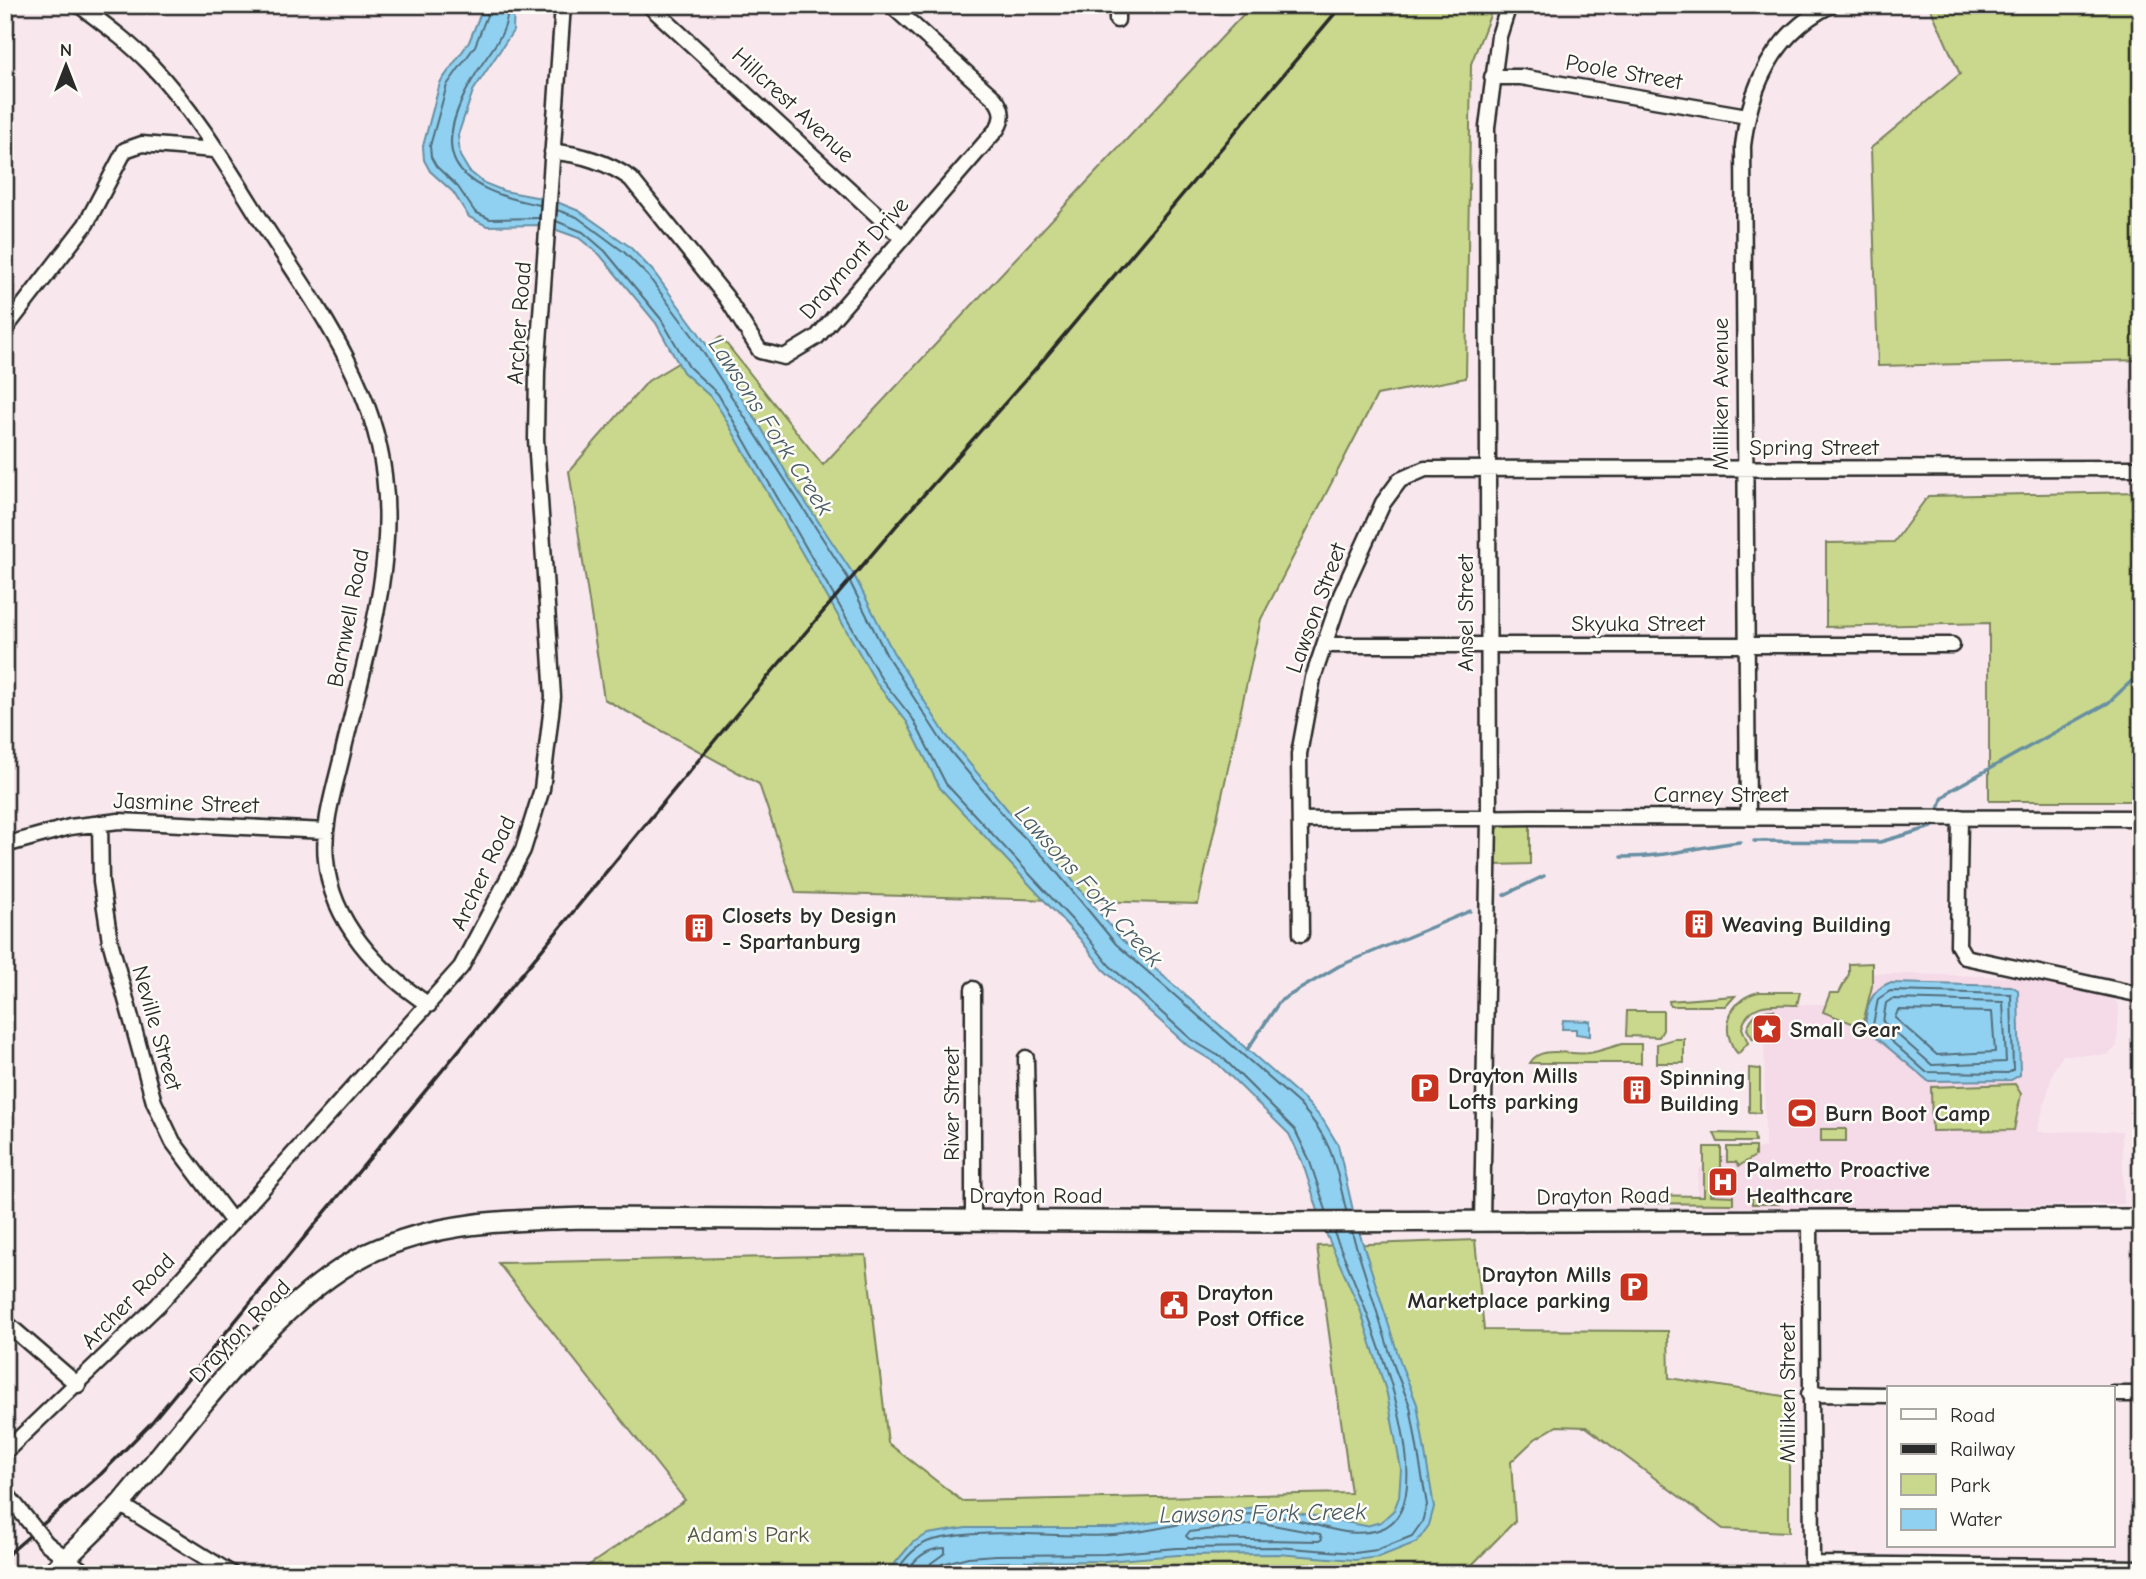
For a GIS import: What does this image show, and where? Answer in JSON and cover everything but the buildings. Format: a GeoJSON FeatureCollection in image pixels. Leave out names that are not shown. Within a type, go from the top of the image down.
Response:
{"type":"FeatureCollection","features":[{"type":"Feature","properties":{"kind":"main road","name":"Drayton Road"},"geometry":{"type":"LineString","coordinates":[[51,1574],[120,1504],[208,1397],[283,1316],[350,1264],[385,1247],[454,1226],[500,1220],[1482,1222],[2141,1219]]}},
{"type":"Feature","properties":{"kind":"street","name":"Barnwell Road"},"geometry":{"type":"LineString","coordinates":[[79,5],[152,66],[214,150],[342,346],[363,388],[380,447],[387,530],[382,586],[326,831],[328,874],[342,912],[354,934],[387,974],[429,1005]]}},
{"type":"Feature","properties":{"kind":"street","name":"Archer Road"},"geometry":{"type":"LineString","coordinates":[[5,1452],[78,1385],[233,1222],[429,1005],[473,949],[510,880],[534,820],[548,758],[553,697],[536,439],[537,371],[563,5]]}},
{"type":"Feature","properties":{"kind":"street","name":"Draymont Drive"},"geometry":{"type":"LineString","coordinates":[[552,152],[616,169],[631,179],[726,297],[753,344],[772,357],[790,355],[817,337],[997,129],[1002,113],[994,98],[891,5]]}},
{"type":"Feature","properties":{"kind":"street","name":"Ansel Street"},"geometry":{"type":"LineString","coordinates":[[1482,1222],[1489,818],[1487,127],[1499,36],[1509,5]]}},
{"type":"Feature","properties":{"kind":"street","name":"Milliken Avenue"},"geometry":{"type":"LineString","coordinates":[[1748,817],[1742,160],[1747,116],[1760,75],[1772,55],[1793,31],[1828,6]]}},
{"type":"Feature","properties":{"kind":"street","name":"Hillcrest Avenue"},"geometry":{"type":"LineString","coordinates":[[652,8],[901,237]]}},
{"type":"Feature","properties":{"kind":"street","name":"Poole Street"},"geometry":{"type":"LineString","coordinates":[[1492,77],[1521,77],[1747,116]]}},
{"type":"Feature","properties":{"kind":"street"},"geometry":{"type":"LineString","coordinates":[[5,329],[86,224],[125,150],[142,144],[214,150]]}},
{"type":"Feature","properties":{"kind":"street","name":"Spring Street"},"geometry":{"type":"LineString","coordinates":[[1487,469],[2141,468]]}},
{"type":"Feature","properties":{"kind":"street","name":"Lawson Street"},"geometry":{"type":"LineString","coordinates":[[1301,934],[1299,776],[1303,721],[1340,595],[1382,503],[1400,480],[1425,469],[1487,469]]}},
{"type":"Feature","properties":{"kind":"street","name":"Skyuka Street"},"geometry":{"type":"LineString","coordinates":[[1324,645],[1952,645]]}},
{"type":"Feature","properties":{"kind":"street"},"geometry":{"type":"LineString","coordinates":[[1953,817],[1958,945],[1965,957],[2141,995]]}},
{"type":"Feature","properties":{"kind":"street","name":"Carney Street"},"geometry":{"type":"LineString","coordinates":[[1301,820],[2141,818]]}},
{"type":"Feature","properties":{"kind":"street","name":"Jasmine Street"},"geometry":{"type":"LineString","coordinates":[[5,845],[100,823],[137,821],[326,831]]}},
{"type":"Feature","properties":{"kind":"street","name":"Neville Street"},"geometry":{"type":"LineString","coordinates":[[100,823],[102,882],[110,941],[154,1102],[173,1142],[233,1222]]}},
{"type":"Feature","properties":{"kind":"street","name":"River Street"},"geometry":{"type":"LineString","coordinates":[[973,989],[974,1219]]}},
{"type":"Feature","properties":{"kind":"street"},"geometry":{"type":"LineString","coordinates":[[1026,1058],[1029,1220]]}},
{"type":"Feature","properties":{"kind":"street","name":"Milliken Street"},"geometry":{"type":"LineString","coordinates":[[1810,1221],[1812,1564],[2141,1568]]}},
{"type":"Feature","properties":{"kind":"street"},"geometry":{"type":"LineString","coordinates":[[5,1322],[78,1385]]}},
{"type":"Feature","properties":{"kind":"street"},"geometry":{"type":"LineString","coordinates":[[1809,1394],[1887,1395]]}},
{"type":"Feature","properties":{"kind":"street"},"geometry":{"type":"LineString","coordinates":[[2114,1394],[2141,1394]]}},
{"type":"Feature","properties":{"kind":"street"},"geometry":{"type":"LineString","coordinates":[[5,1492],[46,1543],[86,1574]]}},
{"type":"Feature","properties":{"kind":"street"},"geometry":{"type":"LineString","coordinates":[[120,1504],[232,1574]]}},
{"type":"Feature","properties":{"kind":"shaded area"},"geometry":{"type":"Polygon","coordinates":[[[1861,973],[2028,977],[2107,990],[2119,1006],[2117,1046],[2108,1055],[2063,1055],[2054,1069],[2037,1132],[2122,1131],[2124,1204],[1864,1209],[1697,1206],[1698,1170],[1717,1157],[1765,1147],[1764,1005],[1861,1003],[1861,973]]]}},
{"type":"Feature","properties":{"kind":"green space"},"geometry":{"type":"Polygon","coordinates":[[[1252,5],[1494,5],[1471,64],[1466,378],[1377,395],[1261,619],[1198,904],[796,893],[759,784],[604,699],[569,471],[648,381],[721,337],[823,465],[1252,5]]]}},
{"type":"Feature","properties":{"kind":"green space"},"geometry":{"type":"Polygon","coordinates":[[[1929,5],[2141,5],[2141,360],[1878,366],[1871,148],[1960,74],[1929,5]]]}},
{"type":"Feature","properties":{"kind":"green space"},"geometry":{"type":"Polygon","coordinates":[[[2141,492],[2141,801],[1989,801],[1989,623],[1826,627],[1826,543],[1894,542],[1928,496],[2141,492]]]}},
{"type":"Feature","properties":{"kind":"green space"},"geometry":{"type":"Polygon","coordinates":[[[1503,824],[1530,824],[1530,864],[1495,865],[1495,831],[1503,824]]]}},
{"type":"Feature","properties":{"kind":"green space"},"geometry":{"type":"Polygon","coordinates":[[[1872,963],[1872,986],[1862,1027],[1823,1012],[1830,993],[1839,993],[1849,974],[1849,964],[1872,963]]]}},
{"type":"Feature","properties":{"kind":"green space"},"geometry":{"type":"Polygon","coordinates":[[[1759,992],[1800,992],[1797,1005],[1763,1006],[1750,1013],[1742,1028],[1748,1043],[1738,1054],[1729,1035],[1730,1017],[1740,1001],[1759,992]]]}},
{"type":"Feature","properties":{"kind":"green space"},"geometry":{"type":"Polygon","coordinates":[[[1735,996],[1726,1006],[1670,1006],[1669,1001],[1735,996]]]}},
{"type":"Feature","properties":{"kind":"green space"},"geometry":{"type":"Polygon","coordinates":[[[1774,1010],[1774,1020],[1762,1021],[1759,1032],[1753,1039],[1747,1029],[1751,1019],[1760,1012],[1774,1010]]]}},
{"type":"Feature","properties":{"kind":"green space"},"geometry":{"type":"Polygon","coordinates":[[[1627,1011],[1663,1011],[1663,1030],[1659,1037],[1626,1036],[1627,1011]]]}},
{"type":"Feature","properties":{"kind":"green space"},"geometry":{"type":"Polygon","coordinates":[[[1684,1039],[1684,1063],[1657,1063],[1657,1044],[1684,1039]]]}},
{"type":"Feature","properties":{"kind":"green space"},"geometry":{"type":"Polygon","coordinates":[[[1622,1044],[1641,1044],[1641,1063],[1530,1063],[1535,1057],[1548,1052],[1581,1054],[1622,1044]]]}},
{"type":"Feature","properties":{"kind":"green space"},"geometry":{"type":"Polygon","coordinates":[[[1749,1068],[1760,1069],[1760,1113],[1749,1112],[1749,1068]]]}},
{"type":"Feature","properties":{"kind":"green space"},"geometry":{"type":"Polygon","coordinates":[[[2015,1084],[2021,1094],[2014,1130],[1932,1131],[1931,1087],[2015,1084]]]}},
{"type":"Feature","properties":{"kind":"green space"},"geometry":{"type":"Polygon","coordinates":[[[1821,1129],[1846,1129],[1846,1141],[1821,1141],[1821,1129]]]}},
{"type":"Feature","properties":{"kind":"green space"},"geometry":{"type":"Polygon","coordinates":[[[1714,1133],[1754,1134],[1755,1142],[1718,1142],[1714,1133]]]}},
{"type":"Feature","properties":{"kind":"green space"},"geometry":{"type":"Polygon","coordinates":[[[1704,1147],[1721,1147],[1721,1170],[1711,1171],[1711,1195],[1733,1196],[1733,1204],[1636,1203],[1636,1195],[1704,1196],[1704,1147]]]}},
{"type":"Feature","properties":{"kind":"green space"},"geometry":{"type":"Polygon","coordinates":[[[1727,1147],[1755,1147],[1755,1156],[1739,1166],[1736,1162],[1727,1162],[1727,1147]]]}},
{"type":"Feature","properties":{"kind":"green space"},"geometry":{"type":"Polygon","coordinates":[[[1752,1194],[1779,1194],[1779,1204],[1752,1204],[1752,1194]]]}},
{"type":"Feature","properties":{"kind":"green space","name":"Adam's Park"},"geometry":{"type":"Polygon","coordinates":[[[1475,1240],[1484,1330],[1668,1331],[1669,1378],[1789,1397],[1789,1532],[1723,1529],[1586,1427],[1557,1426],[1535,1439],[1511,1462],[1515,1521],[1463,1574],[576,1574],[685,1500],[498,1263],[866,1255],[888,1443],[962,1501],[1351,1493],[1317,1246],[1475,1240]]]}},
{"type":"Feature","properties":{"kind":"water","name":"Lawsons Fork Creek"},"geometry":{"type":"Polygon","coordinates":[[[484,5],[514,5],[513,31],[473,91],[458,135],[460,156],[469,171],[484,183],[504,191],[552,200],[579,211],[629,246],[653,271],[698,332],[762,429],[788,476],[854,575],[893,652],[946,735],[1016,820],[1050,853],[1121,939],[1304,1099],[1323,1120],[1338,1145],[1355,1219],[1402,1367],[1417,1404],[1434,1507],[1429,1525],[1417,1542],[1379,1557],[1355,1560],[1277,1554],[1178,1555],[1105,1561],[997,1562],[970,1564],[937,1574],[886,1574],[912,1543],[928,1534],[966,1528],[1115,1528],[1262,1506],[1366,1526],[1381,1522],[1394,1510],[1399,1497],[1401,1469],[1387,1394],[1360,1309],[1324,1229],[1302,1161],[1289,1134],[1219,1065],[1188,1046],[1104,970],[1080,939],[940,788],[907,722],[877,684],[722,413],[712,398],[683,372],[656,323],[600,255],[579,238],[543,225],[487,226],[469,217],[453,192],[430,171],[424,160],[423,146],[440,83],[469,42],[484,5]]]}},
{"type":"Feature","properties":{"kind":"water"},"geometry":{"type":"Polygon","coordinates":[[[1889,983],[2011,986],[2018,990],[2020,1075],[2011,1080],[1928,1081],[1866,1029],[1870,1001],[1878,990],[1889,983]]]}},
{"type":"Feature","properties":{"kind":"water"},"geometry":{"type":"Polygon","coordinates":[[[1563,1020],[1590,1021],[1590,1036],[1576,1034],[1576,1029],[1562,1029],[1563,1020]]]}},
{"type":"Feature","properties":{"kind":"waterway"},"geometry":{"type":"LineString","coordinates":[[1938,813],[1942,799],[1951,790],[2108,703],[2138,675],[2141,660]]}},
{"type":"Feature","properties":{"kind":"waterway"},"geometry":{"type":"LineString","coordinates":[[1754,841],[1880,842],[1932,827],[1934,823]]}},
{"type":"Feature","properties":{"kind":"waterway"},"geometry":{"type":"LineString","coordinates":[[1621,857],[1651,856],[1740,842]]}},
{"type":"Feature","properties":{"kind":"waterway"},"geometry":{"type":"LineString","coordinates":[[1504,895],[1544,876]]}},
{"type":"Feature","properties":{"kind":"waterway"},"geometry":{"type":"LineString","coordinates":[[1247,1050],[1280,1001],[1339,966],[1470,911]]}},
{"type":"Feature","properties":{"kind":"railway"},"geometry":{"type":"LineString","coordinates":[[5,1557],[101,1474],[151,1423],[749,699],[896,526],[1044,359],[1342,5]]}},
{"type":"Feature","properties":{"kind":"place","name":"Weaving Building"},"geometry":{"type":"Point","coordinates":[1699,924]}},
{"type":"Feature","properties":{"kind":"place","name":"Closets by Design - Spartanburg"},"geometry":{"type":"Point","coordinates":[699,928]}},
{"type":"Feature","properties":{"kind":"place","name":"Small Gear"},"geometry":{"type":"Point","coordinates":[1767,1029]}},
{"type":"Feature","properties":{"kind":"place","name":"Drayton Mills Lofts parking"},"geometry":{"type":"Point","coordinates":[1425,1088]}},
{"type":"Feature","properties":{"kind":"place","name":"Spinning Building"},"geometry":{"type":"Point","coordinates":[1637,1090]}},
{"type":"Feature","properties":{"kind":"place","name":"Burn Boot Camp"},"geometry":{"type":"Point","coordinates":[1802,1113]}},
{"type":"Feature","properties":{"kind":"place","name":"Palmetto Proactive Healthcare"},"geometry":{"type":"Point","coordinates":[1723,1182]}},
{"type":"Feature","properties":{"kind":"place","name":"Drayton Mills Marketplace parking"},"geometry":{"type":"Point","coordinates":[1634,1287]}},
{"type":"Feature","properties":{"kind":"place","name":"Drayton Post Office"},"geometry":{"type":"Point","coordinates":[1174,1305]}}]}
